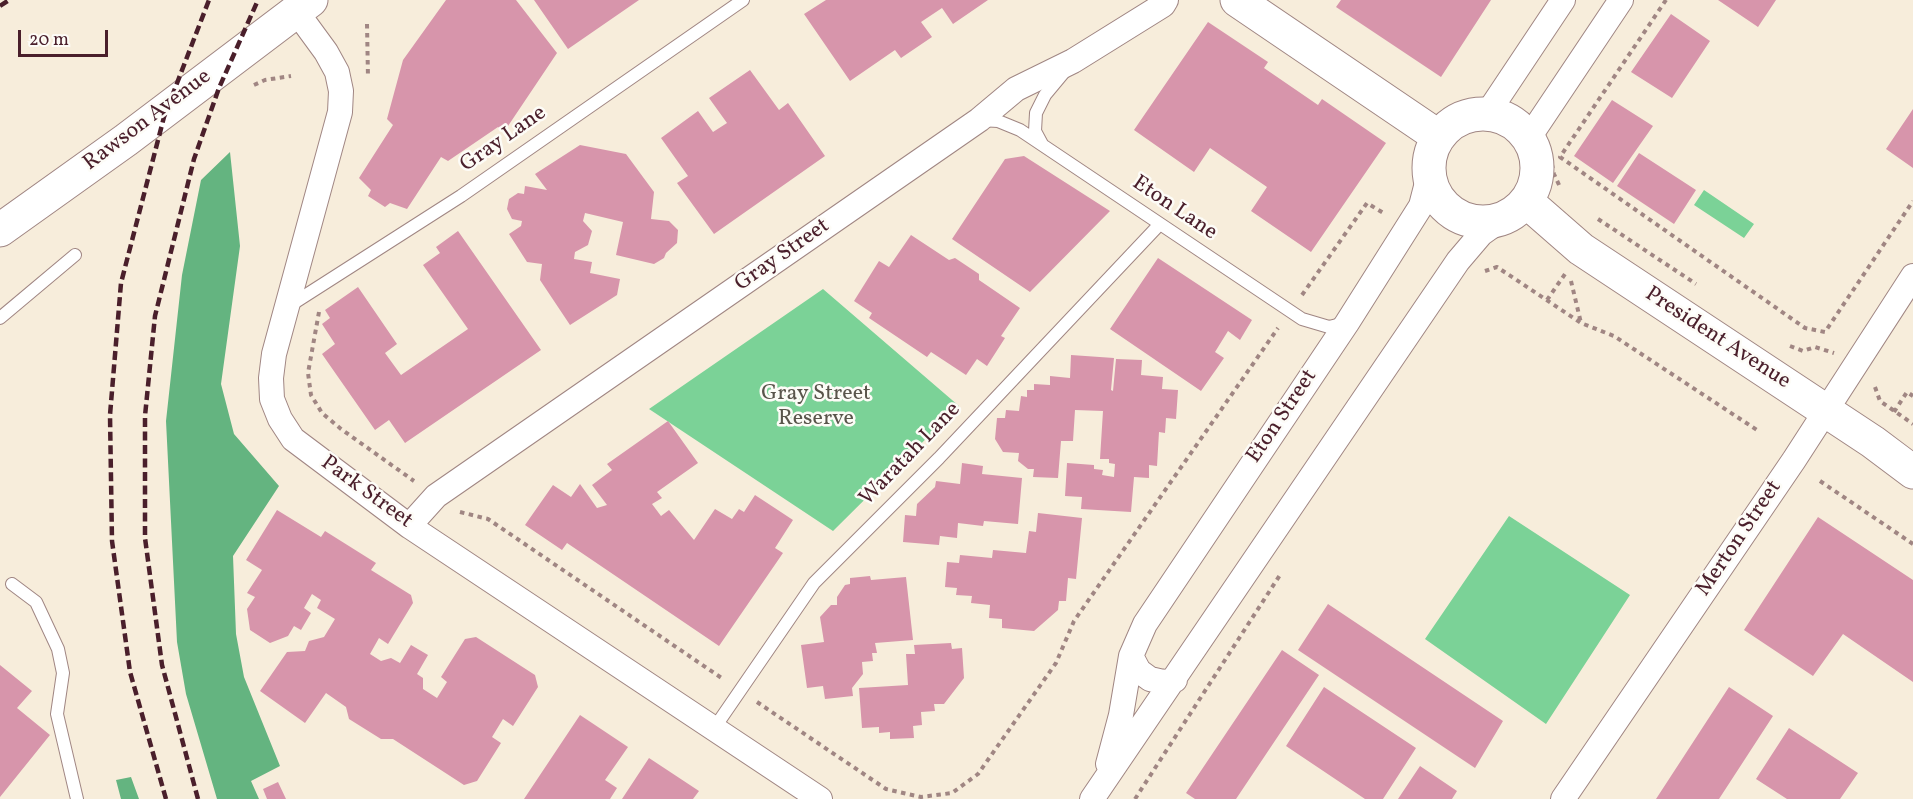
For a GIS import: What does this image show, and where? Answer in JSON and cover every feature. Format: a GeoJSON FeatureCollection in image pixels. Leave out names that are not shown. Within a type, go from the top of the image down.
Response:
{"type":"FeatureCollection","features":[{"type":"Feature","properties":{"kind":"street","name":"Gray Street"},"geometry":{"type":"LineString","coordinates":[[409,526],[436,496],[979,120],[1016,89],[1073,61],[1163,5],[1166,0]]}},
{"type":"Feature","properties":{"kind":"street"},"geometry":{"type":"LineString","coordinates":[[1237,0],[1439,137]]}},
{"type":"Feature","properties":{"kind":"street"},"geometry":{"type":"LineString","coordinates":[[1486,114],[1563,0]]}},
{"type":"Feature","properties":{"kind":"street"},"geometry":{"type":"LineString","coordinates":[[1539,143],[1510,122],[1486,114],[1460,119],[1439,137],[1432,148],[1429,175],[1433,188],[1442,203],[1455,215],[1472,221],[1487,222],[1514,210],[1534,187],[1537,171],[1535,154],[1539,143],[1621,0]]}},
{"type":"Feature","properties":{"kind":"street","name":"Park Street"},"geometry":{"type":"LineString","coordinates":[[303,6],[337,72],[341,92],[340,112],[274,354],[271,378],[272,399],[280,419],[293,439],[409,526],[820,799]]}},
{"type":"Feature","properties":{"kind":"street","name":"Rawson Avenue"},"geometry":{"type":"LineString","coordinates":[[0,230],[126,140],[303,6]]}},
{"type":"Feature","properties":{"kind":"street","name":"Eton Street"},"geometry":{"type":"LineString","coordinates":[[1095,795],[1114,746],[1131,657],[1145,624],[1347,323],[1421,206],[1429,175]]}},
{"type":"Feature","properties":{"kind":"street","name":"Eton Street"},"geometry":{"type":"LineString","coordinates":[[1095,795],[1458,261],[1481,234],[1514,210]]}},
{"type":"Feature","properties":{"kind":"street","name":"President Avenue"},"geometry":{"type":"LineString","coordinates":[[1514,210],[1581,249],[1826,411],[1913,472]]}},
{"type":"Feature","properties":{"kind":"street","name":"Merton Street"},"geometry":{"type":"LineString","coordinates":[[1563,799],[1826,411],[1913,276]]}},
{"type":"Feature","properties":{"kind":"street"},"geometry":{"type":"LineString","coordinates":[[1131,657],[1144,676],[1163,682],[1175,680]]}},
{"type":"Feature","properties":{"kind":"lane","name":"Gray Lane"},"geometry":{"type":"LineString","coordinates":[[285,308],[461,196],[743,0]]}},
{"type":"Feature","properties":{"kind":"lane"},"geometry":{"type":"LineString","coordinates":[[1047,149],[1036,134],[1036,113],[1045,95],[1073,61]]}},
{"type":"Feature","properties":{"kind":"lane","name":"Eton Lane"},"geometry":{"type":"LineString","coordinates":[[979,120],[991,120],[1010,126],[1290,312],[1321,327],[1337,327],[1347,323]]}},
{"type":"Feature","properties":{"kind":"lane","name":"Waratah Lane"},"geometry":{"type":"LineString","coordinates":[[713,730],[813,583],[939,458],[1159,225]]}},
{"type":"Feature","properties":{"kind":"lane"},"geometry":{"type":"LineString","coordinates":[[0,318],[75,255]]}},
{"type":"Feature","properties":{"kind":"lane"},"geometry":{"type":"LineString","coordinates":[[12,584],[36,602],[58,650],[63,673],[57,714],[77,799]]}},
{"type":"Feature","properties":{"kind":"path"},"geometry":{"type":"LineString","coordinates":[[1666,0],[1560,157],[1805,328],[1825,332],[1913,201]]}},
{"type":"Feature","properties":{"kind":"path"},"geometry":{"type":"LineString","coordinates":[[1539,143],[1566,195]]}},
{"type":"Feature","properties":{"kind":"path"},"geometry":{"type":"LineString","coordinates":[[886,789],[921,797],[952,793],[978,774],[1056,663],[1074,621],[1367,203],[1407,228]]}},
{"type":"Feature","properties":{"kind":"path"},"geometry":{"type":"LineString","coordinates":[[1592,215],[1706,291]]}},
{"type":"Feature","properties":{"kind":"path"},"geometry":{"type":"LineString","coordinates":[[1458,261],[1477,273],[1497,267],[1581,322],[1614,336],[1760,432]]}},
{"type":"Feature","properties":{"kind":"path"},"geometry":{"type":"LineString","coordinates":[[1547,300],[1569,269],[1581,322]]}},
{"type":"Feature","properties":{"kind":"path"},"geometry":{"type":"LineString","coordinates":[[1783,342],[1803,351],[1815,347]]}},
{"type":"Feature","properties":{"kind":"path"},"geometry":{"type":"LineString","coordinates":[[1913,396],[1907,392],[1894,412],[1913,424]]}},
{"type":"Feature","properties":{"kind":"path"},"geometry":{"type":"LineString","coordinates":[[1820,481],[1913,544]]}},
{"type":"Feature","properties":{"kind":"green space"},"geometry":{"type":"Polygon","coordinates":[[[230,152],[240,246],[221,384],[234,434],[279,486],[233,556],[236,634],[244,677],[280,766],[251,781],[259,799],[217,799],[186,694],[177,642],[166,421],[182,275],[201,180],[230,152]]]}},
{"type":"Feature","properties":{"kind":"green space"},"geometry":{"type":"Polygon","coordinates":[[[1704,190],[1754,224],[1744,238],[1694,205],[1704,190]]]}},
{"type":"Feature","properties":{"kind":"green space","name":"Gray Street Reserve"},"geometry":{"type":"Polygon","coordinates":[[[823,289],[959,406],[833,531],[649,409],[823,289]]]}},
{"type":"Feature","properties":{"kind":"green space"},"geometry":{"type":"Polygon","coordinates":[[[1509,516],[1630,595],[1546,724],[1425,639],[1509,516]]]}},
{"type":"Feature","properties":{"kind":"green space"},"geometry":{"type":"Polygon","coordinates":[[[131,777],[139,799],[121,799],[116,780],[131,777]]]}},
{"type":"Feature","properties":{"kind":"building"},"geometry":{"type":"Polygon","coordinates":[[[446,0],[516,0],[557,53],[504,132],[498,127],[448,161],[441,157],[407,209],[390,203],[385,207],[368,196],[371,190],[359,178],[393,125],[387,119],[403,60],[446,0]]]}},
{"type":"Feature","properties":{"kind":"building"},"geometry":{"type":"Polygon","coordinates":[[[534,0],[639,0],[568,49],[534,0]]]}},
{"type":"Feature","properties":{"kind":"building"},"geometry":{"type":"Polygon","coordinates":[[[826,0],[988,0],[953,24],[942,8],[921,22],[932,37],[901,58],[895,50],[850,81],[804,14],[826,0]]]}},
{"type":"Feature","properties":{"kind":"building"},"geometry":{"type":"Polygon","coordinates":[[[1341,0],[1491,0],[1441,77],[1336,7],[1341,0]]]}},
{"type":"Feature","properties":{"kind":"building"},"geometry":{"type":"Polygon","coordinates":[[[1718,0],[1776,0],[1758,27],[1718,0]]]}},
{"type":"Feature","properties":{"kind":"building"},"geometry":{"type":"Polygon","coordinates":[[[1671,14],[1710,41],[1672,98],[1631,72],[1671,14]]]}},
{"type":"Feature","properties":{"kind":"building"},"geometry":{"type":"Polygon","coordinates":[[[1208,22],[1268,62],[1264,68],[1318,105],[1322,99],[1386,143],[1311,252],[1251,211],[1267,187],[1210,148],[1194,172],[1134,130],[1208,22]]]}},
{"type":"Feature","properties":{"kind":"building"},"geometry":{"type":"Polygon","coordinates":[[[750,70],[779,110],[788,103],[825,156],[714,234],[677,183],[688,176],[661,138],[698,111],[713,132],[727,123],[709,98],[750,70]]]}},
{"type":"Feature","properties":{"kind":"building"},"geometry":{"type":"Polygon","coordinates":[[[1612,100],[1653,126],[1613,183],[1574,156],[1612,100]]]}},
{"type":"Feature","properties":{"kind":"building"},"geometry":{"type":"Polygon","coordinates":[[[1913,109],[1913,168],[1886,149],[1913,109]]]}},
{"type":"Feature","properties":{"kind":"building"},"geometry":{"type":"Polygon","coordinates":[[[580,145],[626,154],[654,192],[651,219],[669,221],[678,230],[677,243],[664,258],[654,264],[616,255],[623,222],[585,213],[583,221],[592,231],[588,245],[575,252],[574,259],[592,262],[590,273],[620,279],[617,295],[570,325],[540,280],[542,264],[527,262],[509,234],[521,226],[522,221],[512,219],[507,209],[509,199],[518,193],[524,194],[525,186],[547,190],[535,174],[580,145]]]}},
{"type":"Feature","properties":{"kind":"building"},"geometry":{"type":"Polygon","coordinates":[[[1639,153],[1696,190],[1674,224],[1617,186],[1639,153]]]}},
{"type":"Feature","properties":{"kind":"building"},"geometry":{"type":"Polygon","coordinates":[[[1024,156],[1110,211],[1030,292],[952,239],[1005,159],[1024,156]]]}},
{"type":"Feature","properties":{"kind":"building"},"geometry":{"type":"Polygon","coordinates":[[[458,231],[541,350],[405,443],[389,420],[375,430],[322,354],[335,344],[322,324],[330,318],[325,310],[358,287],[397,344],[385,353],[401,375],[468,329],[423,265],[440,253],[436,247],[458,231]]]}},
{"type":"Feature","properties":{"kind":"building"},"geometry":{"type":"Polygon","coordinates":[[[911,235],[949,260],[955,258],[979,274],[979,280],[1020,308],[1001,336],[1005,338],[987,366],[977,359],[966,375],[931,352],[927,357],[869,318],[872,313],[854,301],[879,261],[889,267],[911,235]]]}},
{"type":"Feature","properties":{"kind":"building"},"geometry":{"type":"Polygon","coordinates":[[[1158,258],[1252,320],[1240,340],[1228,331],[1215,352],[1224,358],[1201,391],[1110,329],[1158,258]]]}},
{"type":"Feature","properties":{"kind":"building"},"geometry":{"type":"Polygon","coordinates":[[[1071,355],[1114,358],[1111,390],[1113,391],[1116,359],[1142,360],[1141,375],[1163,377],[1162,389],[1178,390],[1176,419],[1166,418],[1165,433],[1159,432],[1157,466],[1149,465],[1149,478],[1134,477],[1131,512],[1081,509],[1082,497],[1065,496],[1067,463],[1094,465],[1094,469],[1103,470],[1102,475],[1114,477],[1115,464],[1109,463],[1109,459],[1100,459],[1103,411],[1075,410],[1073,441],[1061,441],[1058,478],[1033,477],[1034,469],[1028,469],[1018,461],[1019,453],[1003,452],[995,439],[997,418],[1005,418],[1006,410],[1019,411],[1021,396],[1027,397],[1027,390],[1034,390],[1034,384],[1050,385],[1050,376],[1070,378],[1071,355]]]}},
{"type":"Feature","properties":{"kind":"building"},"geometry":{"type":"Polygon","coordinates":[[[668,421],[698,463],[657,492],[662,498],[652,504],[661,516],[669,510],[694,540],[715,509],[732,519],[739,509],[744,512],[755,495],[793,520],[775,548],[783,553],[719,646],[567,543],[562,550],[525,525],[553,485],[571,497],[580,484],[597,508],[607,505],[592,485],[612,470],[607,464],[668,421]]]}},
{"type":"Feature","properties":{"kind":"building"},"geometry":{"type":"Polygon","coordinates":[[[962,463],[983,466],[982,474],[1022,478],[1018,524],[984,521],[983,526],[958,523],[957,538],[940,536],[939,545],[903,542],[905,515],[916,516],[917,504],[935,487],[936,481],[960,484],[962,463]]]}},
{"type":"Feature","properties":{"kind":"building"},"geometry":{"type":"Polygon","coordinates":[[[277,510],[321,537],[325,531],[376,563],[371,570],[411,595],[413,603],[388,644],[379,638],[370,654],[381,661],[391,658],[400,663],[411,645],[428,655],[417,674],[423,678],[423,689],[437,698],[447,682],[441,677],[465,639],[476,637],[535,675],[538,687],[513,726],[503,719],[492,737],[501,743],[477,781],[464,785],[393,739],[381,739],[349,719],[346,707],[326,693],[305,723],[260,691],[287,652],[305,651],[309,641],[324,637],[335,619],[317,608],[321,600],[312,594],[304,608],[311,613],[301,630],[294,626],[288,636],[270,643],[250,630],[247,609],[255,597],[247,593],[262,570],[246,560],[277,510]]]}},
{"type":"Feature","properties":{"kind":"building"},"geometry":{"type":"Polygon","coordinates":[[[1038,513],[1082,518],[1076,579],[1068,578],[1066,601],[1059,601],[1058,610],[1034,631],[1002,628],[1002,619],[989,618],[990,605],[971,603],[972,596],[956,595],[957,588],[945,587],[947,562],[959,563],[960,555],[992,558],[993,550],[1026,553],[1029,531],[1036,532],[1038,513]]]}},
{"type":"Feature","properties":{"kind":"building"},"geometry":{"type":"Polygon","coordinates":[[[1818,517],[1913,580],[1913,682],[1843,634],[1813,676],[1744,630],[1818,517]]]}},
{"type":"Feature","properties":{"kind":"building"},"geometry":{"type":"Polygon","coordinates":[[[870,576],[871,580],[906,577],[913,640],[875,643],[877,653],[872,653],[873,661],[862,662],[863,674],[852,688],[853,696],[825,699],[823,686],[807,688],[801,645],[824,642],[820,617],[831,605],[837,605],[837,597],[845,585],[850,584],[850,578],[870,576]]]}},
{"type":"Feature","properties":{"kind":"building"},"geometry":{"type":"Polygon","coordinates":[[[1328,604],[1503,721],[1475,768],[1298,650],[1328,604]]]}},
{"type":"Feature","properties":{"kind":"building"},"geometry":{"type":"Polygon","coordinates":[[[951,643],[952,649],[962,648],[964,678],[944,704],[934,704],[935,711],[921,712],[922,725],[913,726],[914,738],[890,739],[890,732],[879,733],[879,727],[862,728],[859,688],[908,685],[906,654],[915,654],[914,645],[951,643]]]}},
{"type":"Feature","properties":{"kind":"building"},"geometry":{"type":"Polygon","coordinates":[[[1282,650],[1319,675],[1236,799],[1195,799],[1186,793],[1282,650]]]}},
{"type":"Feature","properties":{"kind":"building"},"geometry":{"type":"Polygon","coordinates":[[[0,665],[32,691],[17,708],[50,735],[0,797],[0,665]]]}},
{"type":"Feature","properties":{"kind":"building"},"geometry":{"type":"Polygon","coordinates":[[[1324,687],[1416,748],[1383,799],[1365,799],[1286,746],[1324,687]]]}},
{"type":"Feature","properties":{"kind":"building"},"geometry":{"type":"Polygon","coordinates":[[[1729,687],[1773,716],[1719,799],[1656,799],[1729,687]]]}},
{"type":"Feature","properties":{"kind":"building"},"geometry":{"type":"Polygon","coordinates":[[[580,715],[628,747],[605,780],[617,788],[610,799],[524,799],[580,715]]]}},
{"type":"Feature","properties":{"kind":"building"},"geometry":{"type":"Polygon","coordinates":[[[1789,728],[1858,773],[1840,799],[1787,799],[1756,779],[1789,728]]]}},
{"type":"Feature","properties":{"kind":"building"},"geometry":{"type":"Polygon","coordinates":[[[649,758],[699,791],[693,799],[622,799],[649,758]]]}},
{"type":"Feature","properties":{"kind":"building"},"geometry":{"type":"Polygon","coordinates":[[[1420,766],[1457,791],[1452,799],[1398,799],[1420,766]]]}},
{"type":"Feature","properties":{"kind":"building"},"geometry":{"type":"Polygon","coordinates":[[[278,782],[286,799],[267,799],[263,789],[278,782]]]}},
{"type":"Feature","properties":{"kind":"railway"},"geometry":{"type":"LineString","coordinates":[[0,6],[9,0]]}},
{"type":"Feature","properties":{"kind":"railway"},"geometry":{"type":"LineString","coordinates":[[166,799],[130,672],[112,541],[110,415],[121,283],[164,117],[209,0]]}},
{"type":"Feature","properties":{"kind":"railway"},"geometry":{"type":"LineString","coordinates":[[198,799],[162,665],[145,538],[145,416],[155,316],[194,159],[219,88],[258,0]]}}]}
